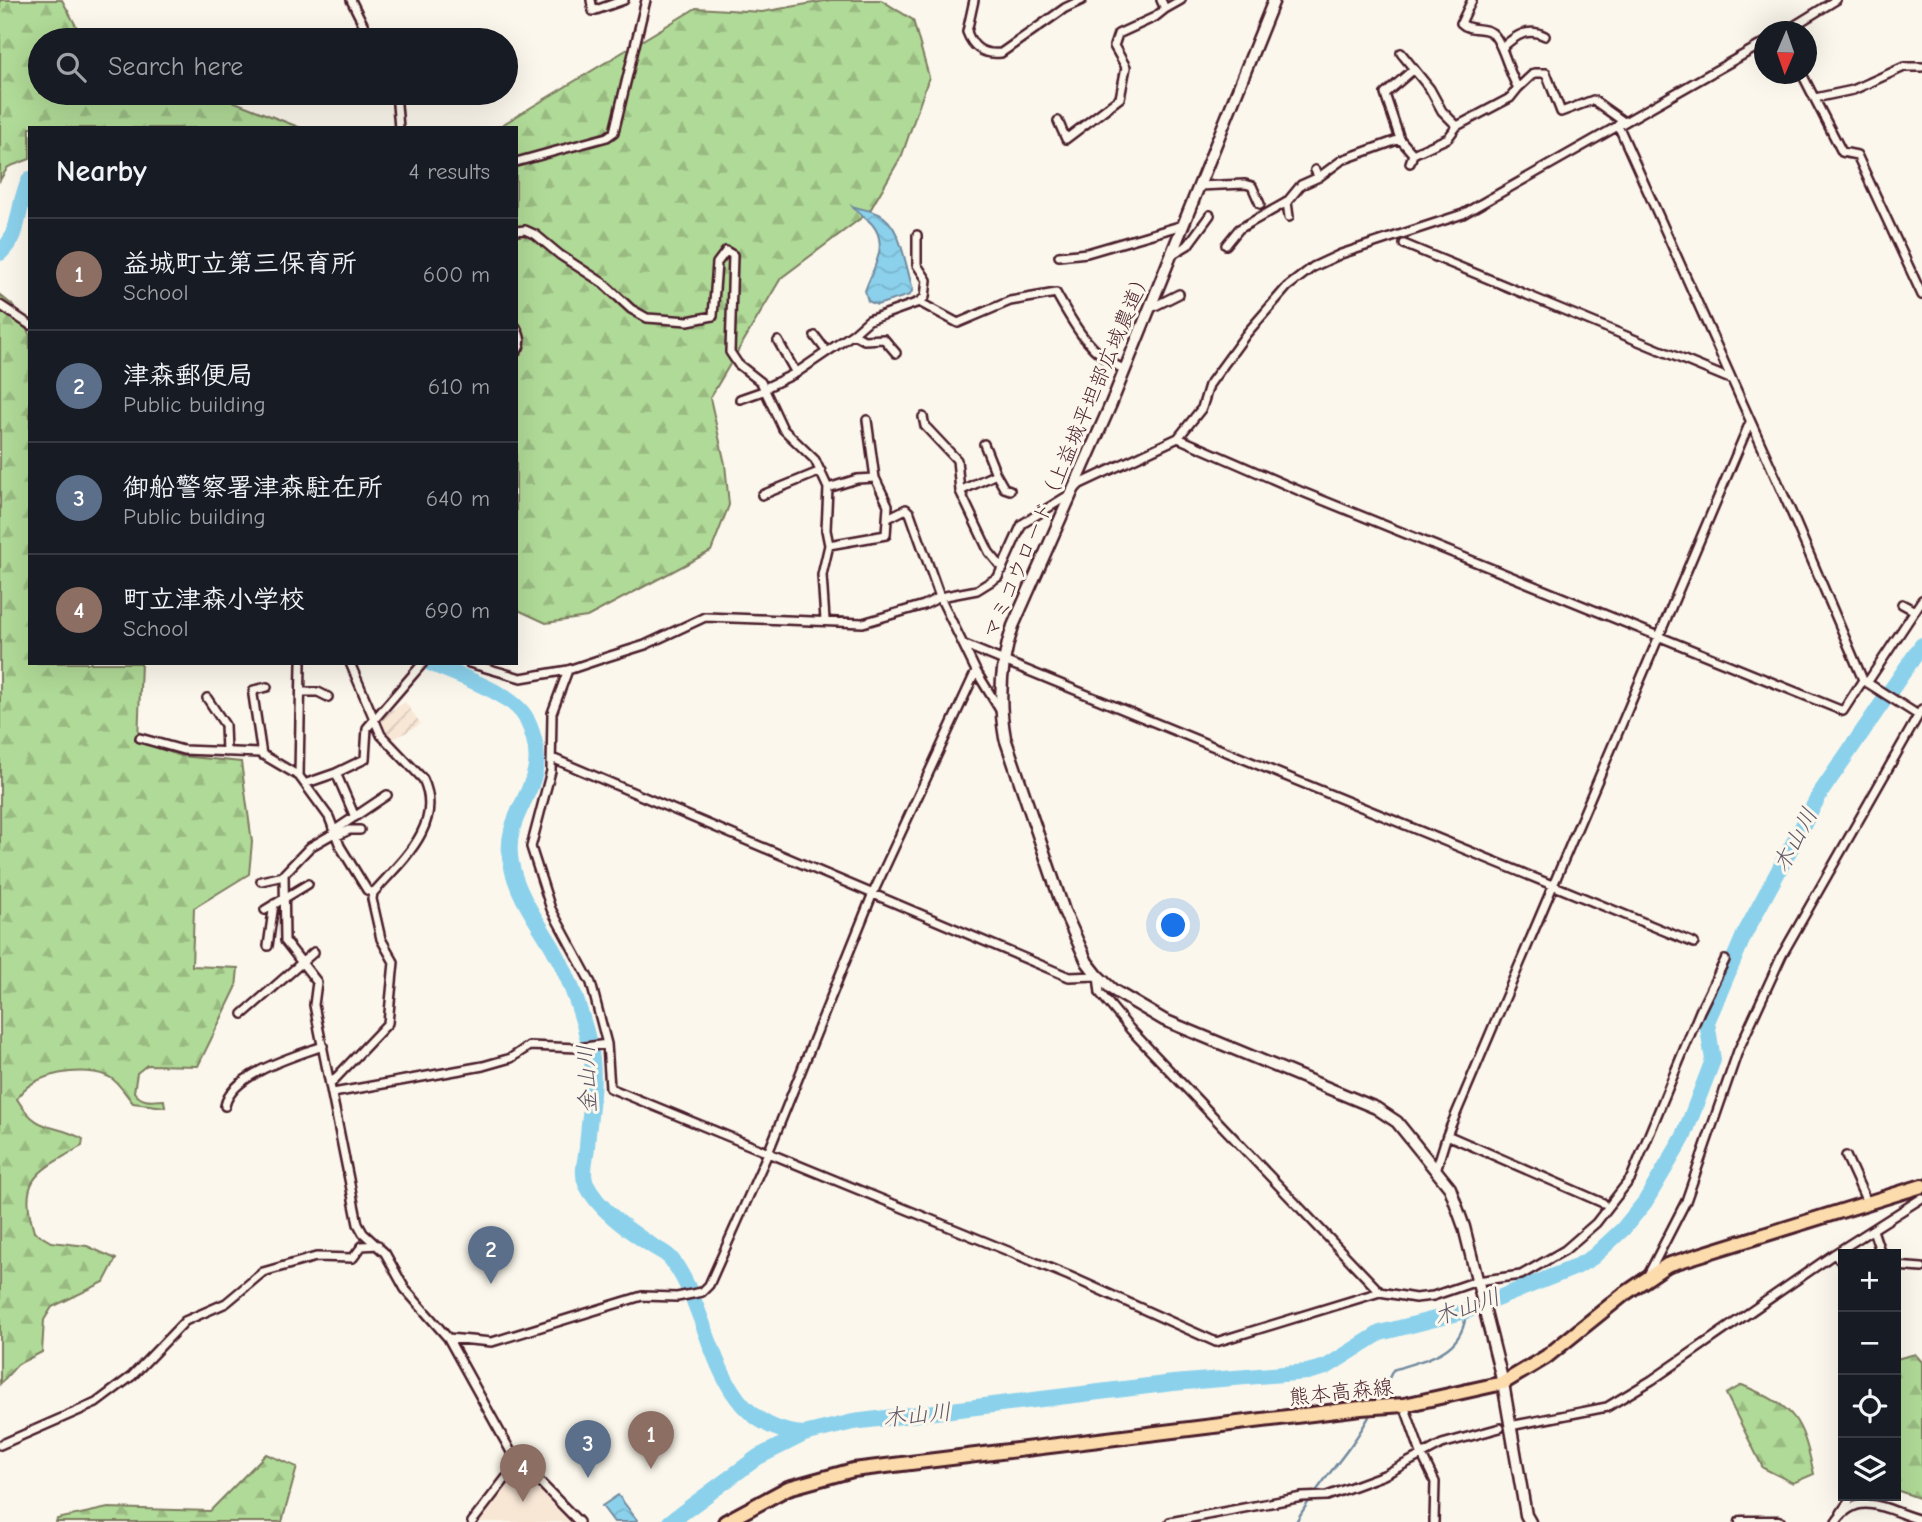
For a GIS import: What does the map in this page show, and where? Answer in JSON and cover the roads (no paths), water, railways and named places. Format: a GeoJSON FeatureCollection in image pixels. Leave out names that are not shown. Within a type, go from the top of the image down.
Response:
{"type":"FeatureCollection","features":[{"type":"Feature","properties":{"kind":"main road","name":"熊本高森線"},"geometry":{"type":"LineString","coordinates":[[724,1522],[788,1488],[853,1470],[1334,1411],[1404,1405],[1503,1382],[1546,1357],[1667,1265],[1720,1246],[1922,1186]]}},
{"type":"Feature","properties":{"kind":"street"},"geometry":{"type":"LineString","coordinates":[[351,0],[365,28]]}},
{"type":"Feature","properties":{"kind":"street"},"geometry":{"type":"LineString","coordinates":[[591,0],[593,12],[624,0]]}},
{"type":"Feature","properties":{"kind":"street"},"geometry":{"type":"LineString","coordinates":[[518,161],[607,137],[614,132],[646,0]]}},
{"type":"Feature","properties":{"kind":"street"},"geometry":{"type":"LineString","coordinates":[[974,0],[967,32],[977,48],[992,54],[1001,52],[1065,8],[1082,0]]}},
{"type":"Feature","properties":{"kind":"street"},"geometry":{"type":"LineString","coordinates":[[1161,0],[1165,9]]}},
{"type":"Feature","properties":{"kind":"street"},"geometry":{"type":"LineString","coordinates":[[1058,121],[1066,139],[1119,98],[1126,67],[1114,46],[1118,34],[1155,17],[1181,0]]}},
{"type":"Feature","properties":{"kind":"street","name":"マミコウロード（上益城平坦部広域農道）"},"geometry":{"type":"LineString","coordinates":[[1274,0],[1125,370],[1069,495],[1002,658],[1000,710],[1005,738],[1064,911],[1087,962],[1098,976],[1113,990],[1164,1020],[1376,1108],[1397,1122],[1437,1167],[1450,1188],[1464,1227],[1496,1365],[1503,1382],[1526,1515],[1530,1522]]}},
{"type":"Feature","properties":{"kind":"street"},"geometry":{"type":"LineString","coordinates":[[1472,0],[1461,23],[1465,27],[1492,33],[1503,47],[1507,71],[1518,88]]}},
{"type":"Feature","properties":{"kind":"street"},"geometry":{"type":"LineString","coordinates":[[1802,21],[1836,0]]}},
{"type":"Feature","properties":{"kind":"street"},"geometry":{"type":"LineString","coordinates":[[1503,47],[1526,32],[1537,32],[1545,36]]}},
{"type":"Feature","properties":{"kind":"street"},"geometry":{"type":"LineString","coordinates":[[476,665],[521,678],[568,670],[645,645],[705,617],[863,623],[924,605],[940,597],[977,590],[998,577],[1022,524],[1069,495],[1080,484],[1178,438],[1202,408],[1209,385],[1247,333],[1287,287],[1313,267],[1353,250],[1462,214],[1754,49]]}},
{"type":"Feature","properties":{"kind":"street"},"geometry":{"type":"LineString","coordinates":[[1401,53],[1430,89],[1442,111],[1457,126]]}},
{"type":"Feature","properties":{"kind":"street"},"geometry":{"type":"LineString","coordinates":[[1815,98],[1853,90],[1904,67],[1922,67]]}},
{"type":"Feature","properties":{"kind":"street"},"geometry":{"type":"LineString","coordinates":[[1413,154],[1400,139],[1385,94],[1414,69]]}},
{"type":"Feature","properties":{"kind":"street"},"geometry":{"type":"LineString","coordinates":[[1410,163],[1413,154],[1448,138],[1457,126],[1510,98],[1534,73],[1546,73],[1561,116],[1592,100],[1621,124],[1865,681],[1920,712],[1782,954],[1738,1051],[1686,1201],[1647,1278]]}},
{"type":"Feature","properties":{"kind":"street"},"geometry":{"type":"LineString","coordinates":[[1807,84],[1842,152],[1857,155],[1922,295]]}},
{"type":"Feature","properties":{"kind":"street"},"geometry":{"type":"LineString","coordinates":[[397,105],[399,126]]}},
{"type":"Feature","properties":{"kind":"street"},"geometry":{"type":"LineString","coordinates":[[1226,245],[1239,229],[1287,202],[1301,185],[1317,173],[1342,160],[1400,139]]}},
{"type":"Feature","properties":{"kind":"street"},"geometry":{"type":"LineString","coordinates":[[1199,186],[1252,186],[1260,204]]}},
{"type":"Feature","properties":{"kind":"street"},"geometry":{"type":"LineString","coordinates":[[1287,202],[1289,217]]}},
{"type":"Feature","properties":{"kind":"street"},"geometry":{"type":"LineString","coordinates":[[1171,255],[1188,245],[1210,215]]}},
{"type":"Feature","properties":{"kind":"street"},"geometry":{"type":"LineString","coordinates":[[1059,256],[1087,253],[1183,225]]}},
{"type":"Feature","properties":{"kind":"street"},"geometry":{"type":"LineString","coordinates":[[518,231],[524,230],[536,235],[646,318],[688,321],[713,316],[717,263],[726,251],[733,255],[730,352],[766,389],[783,429],[815,460],[828,488],[826,530],[829,544],[822,575],[825,620]]}},
{"type":"Feature","properties":{"kind":"street"},"geometry":{"type":"LineString","coordinates":[[740,399],[796,373],[869,320],[919,302],[925,297],[927,280],[918,265],[917,235]]}},
{"type":"Feature","properties":{"kind":"street"},"geometry":{"type":"LineString","coordinates":[[1404,244],[1731,380]]}},
{"type":"Feature","properties":{"kind":"street"},"geometry":{"type":"LineString","coordinates":[[919,302],[958,323],[1010,301],[1056,293],[1074,325],[1101,359],[1125,370]]}},
{"type":"Feature","properties":{"kind":"street"},"geometry":{"type":"LineString","coordinates":[[1149,309],[1179,294]]}},
{"type":"Feature","properties":{"kind":"street"},"geometry":{"type":"LineString","coordinates":[[0,305],[28,323]]}},
{"type":"Feature","properties":{"kind":"street"},"geometry":{"type":"LineString","coordinates":[[853,334],[864,340],[884,339],[896,353]]}},
{"type":"Feature","properties":{"kind":"street"},"geometry":{"type":"LineString","coordinates":[[815,336],[827,352]]}},
{"type":"Feature","properties":{"kind":"street"},"geometry":{"type":"LineString","coordinates":[[778,341],[796,373]]}},
{"type":"Feature","properties":{"kind":"street"},"geometry":{"type":"LineString","coordinates":[[923,417],[925,426],[957,460],[960,491],[989,552],[1003,569]]}},
{"type":"Feature","properties":{"kind":"street"},"geometry":{"type":"LineString","coordinates":[[829,544],[886,535],[890,517],[888,505],[874,478],[867,419]]}},
{"type":"Feature","properties":{"kind":"street"},"geometry":{"type":"LineString","coordinates":[[1437,1167],[1447,1135],[1750,422]]}},
{"type":"Feature","properties":{"kind":"street"},"geometry":{"type":"LineString","coordinates":[[1178,438],[1843,712],[1922,600]]}},
{"type":"Feature","properties":{"kind":"street"},"geometry":{"type":"LineString","coordinates":[[985,444],[996,474],[1004,488],[1010,490]]}},
{"type":"Feature","properties":{"kind":"street"},"geometry":{"type":"LineString","coordinates":[[762,495],[821,471]]}},
{"type":"Feature","properties":{"kind":"street"},"geometry":{"type":"LineString","coordinates":[[960,491],[996,474]]}},
{"type":"Feature","properties":{"kind":"street"},"geometry":{"type":"LineString","coordinates":[[828,488],[857,479],[874,478]]}},
{"type":"Feature","properties":{"kind":"street"},"geometry":{"type":"LineString","coordinates":[[890,517],[906,509],[910,513],[940,597],[976,671],[1000,710]]}},
{"type":"Feature","properties":{"kind":"street"},"geometry":{"type":"LineString","coordinates":[[1902,604],[1915,611]]}},
{"type":"Feature","properties":{"kind":"street"},"geometry":{"type":"LineString","coordinates":[[965,645],[1694,943]]}},
{"type":"Feature","properties":{"kind":"street"},"geometry":{"type":"LineString","coordinates":[[299,776],[301,665]]}},
{"type":"Feature","properties":{"kind":"street"},"geometry":{"type":"LineString","coordinates":[[331,1083],[388,1023],[394,962],[379,934],[373,908],[373,893],[419,840],[427,825],[429,813],[428,787],[424,779],[387,743],[352,665]]}},
{"type":"Feature","properties":{"kind":"street"},"geometry":{"type":"LineString","coordinates":[[307,783],[365,759],[367,728],[421,665]]}},
{"type":"Feature","properties":{"kind":"street"},"geometry":{"type":"LineString","coordinates":[[568,670],[552,713],[552,758],[531,847],[551,909],[591,983],[610,1088],[1069,1276],[1216,1342],[1380,1292],[1415,1298],[1433,1296],[1521,1275],[1575,1241],[1611,1206],[1631,1178],[1650,1139],[1700,1011],[1725,960]]}},
{"type":"Feature","properties":{"kind":"street"},"geometry":{"type":"LineString","coordinates":[[448,1338],[492,1342],[642,1296],[677,1297],[702,1292],[709,1286],[768,1153],[873,893],[976,671]]}},
{"type":"Feature","properties":{"kind":"street"},"geometry":{"type":"LineString","coordinates":[[262,755],[253,695],[254,690],[268,687]]}},
{"type":"Feature","properties":{"kind":"street"},"geometry":{"type":"LineString","coordinates":[[301,692],[318,692],[328,697]]}},
{"type":"Feature","properties":{"kind":"street"},"geometry":{"type":"LineString","coordinates":[[207,698],[225,725],[226,752]]}},
{"type":"Feature","properties":{"kind":"street"},"geometry":{"type":"LineString","coordinates":[[140,738],[183,750],[262,755],[299,776],[307,783],[367,890],[373,893]]}},
{"type":"Feature","properties":{"kind":"street"},"geometry":{"type":"LineString","coordinates":[[552,758],[1069,977],[1098,976],[1100,993],[1130,1029],[1380,1292]]}},
{"type":"Feature","properties":{"kind":"street"},"geometry":{"type":"LineString","coordinates":[[336,773],[355,817]]}},
{"type":"Feature","properties":{"kind":"street"},"geometry":{"type":"LineString","coordinates":[[261,881],[284,876],[310,847],[336,833],[387,795]]}},
{"type":"Feature","properties":{"kind":"street"},"geometry":{"type":"LineString","coordinates":[[336,833],[360,830]]}},
{"type":"Feature","properties":{"kind":"street"},"geometry":{"type":"LineString","coordinates":[[284,876],[285,941],[317,982],[314,1005],[358,1224],[363,1233],[378,1245],[405,1289],[448,1338],[522,1469],[534,1476],[579,1522]]}},
{"type":"Feature","properties":{"kind":"street"},"geometry":{"type":"LineString","coordinates":[[265,910],[307,884]]}},
{"type":"Feature","properties":{"kind":"street"},"geometry":{"type":"LineString","coordinates":[[268,946],[274,903]]}},
{"type":"Feature","properties":{"kind":"street"},"geometry":{"type":"LineString","coordinates":[[243,1014],[314,952]]}},
{"type":"Feature","properties":{"kind":"street"},"geometry":{"type":"LineString","coordinates":[[333,1093],[483,1066],[511,1058],[529,1046],[578,1048],[604,1044]]}},
{"type":"Feature","properties":{"kind":"street"},"geometry":{"type":"LineString","coordinates":[[225,1106],[228,1093],[237,1085],[274,1064],[323,1046]]}},
{"type":"Feature","properties":{"kind":"street"},"geometry":{"type":"LineString","coordinates":[[1447,1135],[1604,1203]]}},
{"type":"Feature","properties":{"kind":"street"},"geometry":{"type":"LineString","coordinates":[[1846,1156],[1867,1202]]}},
{"type":"Feature","properties":{"kind":"street"},"geometry":{"type":"LineString","coordinates":[[1515,1425],[1607,1407],[1652,1380],[1833,1254],[1922,1198]]}},
{"type":"Feature","properties":{"kind":"street"},"geometry":{"type":"LineString","coordinates":[[1872,1230],[1879,1249]]}},
{"type":"Feature","properties":{"kind":"street"},"geometry":{"type":"LineString","coordinates":[[0,1445],[96,1403],[132,1376],[185,1321],[226,1303],[263,1272],[316,1257],[353,1258],[362,1246],[378,1245]]}},
{"type":"Feature","properties":{"kind":"street"},"geometry":{"type":"LineString","coordinates":[[1833,1254],[1838,1258]]}},
{"type":"Feature","properties":{"kind":"street"},"geometry":{"type":"LineString","coordinates":[[1901,1266],[1922,1268]]}},
{"type":"Feature","properties":{"kind":"street"},"geometry":{"type":"LineString","coordinates":[[1404,1405],[1421,1453],[1435,1482],[1434,1522]]}},
{"type":"Feature","properties":{"kind":"street"},"geometry":{"type":"LineString","coordinates":[[1170,1522],[1302,1497],[1327,1496],[1384,1475],[1421,1453],[1500,1428]]}},
{"type":"Feature","properties":{"kind":"street"},"geometry":{"type":"LineString","coordinates":[[472,1522],[506,1478],[522,1469]]}},
{"type":"Feature","properties":{"kind":"street"},"geometry":{"type":"LineString","coordinates":[[1838,1518],[1849,1501]]}},
{"type":"Feature","properties":{"kind":"street"},"geometry":{"type":"LineString","coordinates":[[1838,1518],[1862,1503],[1880,1504],[1922,1520]]}},
{"type":"Feature","properties":{"kind":"street"},"geometry":{"type":"LineString","coordinates":[[1741,1522],[1779,1522]]}},
{"type":"Feature","properties":{"kind":"water"},"geometry":{"type":"Polygon","coordinates":[[[852,206],[879,214],[893,227],[902,247],[913,289],[910,295],[877,305],[868,301],[865,291],[878,258],[879,240],[872,224],[852,206]]]}},
{"type":"Feature","properties":{"kind":"water"},"geometry":{"type":"Polygon","coordinates":[[[618,1495],[637,1520],[614,1522],[602,1506],[618,1495]]]}},
{"type":"Feature","properties":{"kind":"waterway","name":"金山川"},"geometry":{"type":"LineString","coordinates":[[0,253],[16,227],[28,184]]}},
{"type":"Feature","properties":{"kind":"waterway","name":"木山川"},"geometry":{"type":"LineString","coordinates":[[670,1522],[758,1457],[804,1434],[853,1422],[1173,1383],[1307,1372],[1326,1367],[1380,1333],[1466,1311],[1576,1267],[1593,1257],[1623,1229],[1645,1202],[1683,1138],[1713,1060],[1707,1022],[1745,933],[1821,792],[1922,645]]}},
{"type":"Feature","properties":{"kind":"waterway","name":"金山川"},"geometry":{"type":"LineString","coordinates":[[435,665],[483,686],[509,701],[526,718],[535,741],[533,778],[513,825],[511,863],[523,897],[565,971],[590,1047],[593,1084],[584,1170],[586,1184],[598,1202],[614,1218],[672,1260],[698,1311],[719,1366],[733,1391],[750,1412],[773,1427],[804,1434]]}},
{"type":"Feature","properties":{"kind":"waterway"},"geometry":{"type":"LineString","coordinates":[[1376,1404],[1393,1370],[1442,1352],[1459,1337],[1466,1311]]}},
{"type":"Feature","properties":{"kind":"waterway"},"geometry":{"type":"LineString","coordinates":[[1296,1522],[1371,1413]]}},
{"type":"Feature","properties":{"kind":"place","name":"津森郵便局"},"geometry":{"type":"Point","coordinates":[491,1284]}},
{"type":"Feature","properties":{"kind":"place","name":"益城町立第三保育所"},"geometry":{"type":"Point","coordinates":[651,1469]}},
{"type":"Feature","properties":{"kind":"place","name":"御船警察署津森駐在所"},"geometry":{"type":"Point","coordinates":[588,1478]}},
{"type":"Feature","properties":{"kind":"place","name":"町立津森小学校"},"geometry":{"type":"Point","coordinates":[523,1502]}}]}
